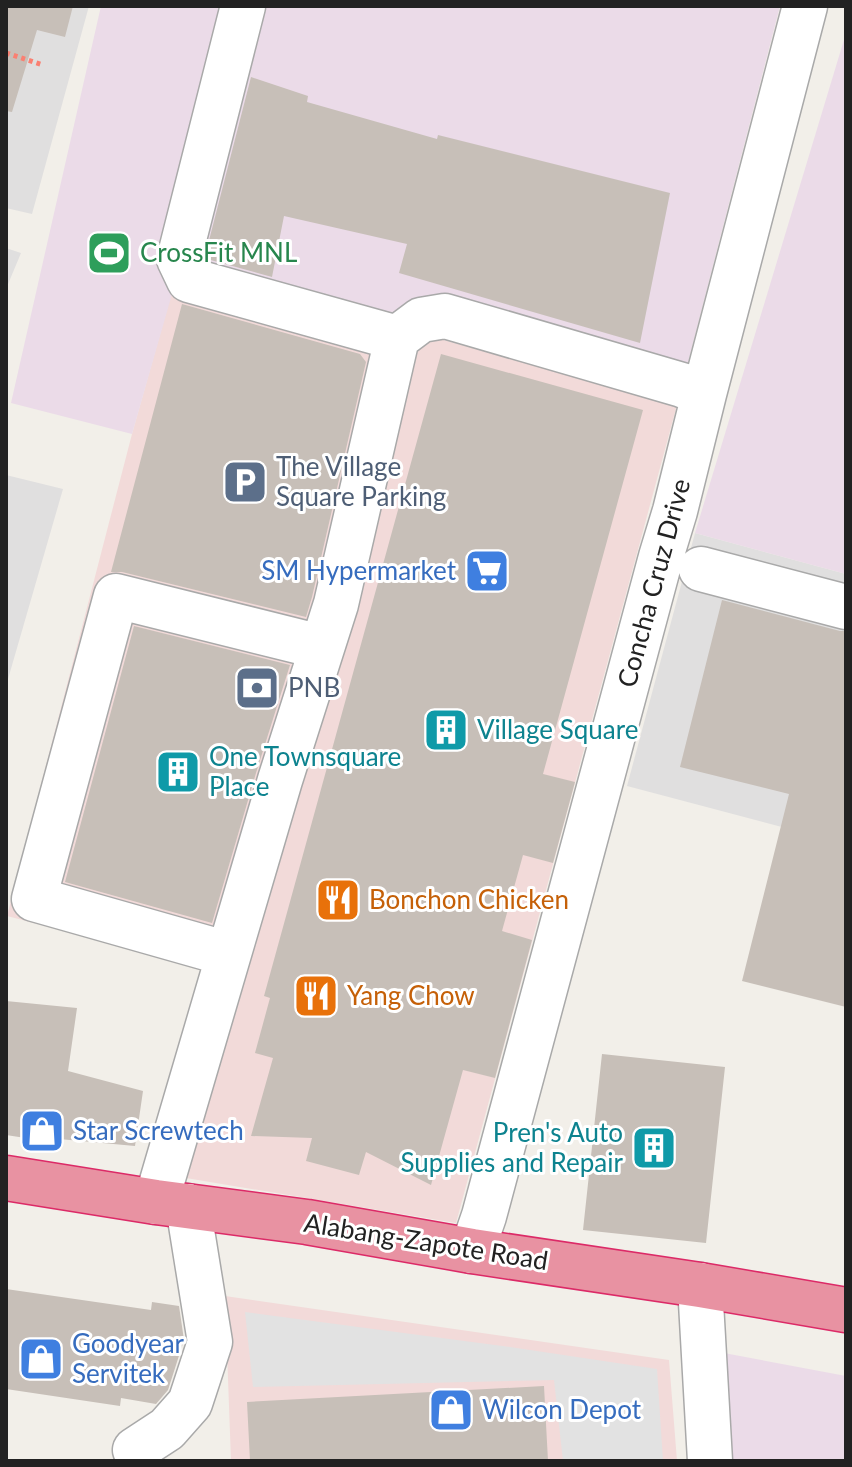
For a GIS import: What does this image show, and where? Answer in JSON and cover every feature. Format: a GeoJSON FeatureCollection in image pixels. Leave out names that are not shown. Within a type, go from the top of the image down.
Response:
{"type":"FeatureCollection","features":[{"type":"Feature","properties":{"kind":"highway","name":"Alabang-Zapote Road"},"geometry":{"type":"LineString","coordinates":[[6,1178],[307,1222],[846,1310]]}},
{"type":"Feature","properties":{"kind":"street"},"geometry":{"type":"LineString","coordinates":[[243,6],[179,259],[189,280],[397,338]]}},
{"type":"Feature","properties":{"kind":"street","name":"Concha Cruz Drive"},"geometry":{"type":"LineString","coordinates":[[472,1251],[675,511],[805,6]]}},
{"type":"Feature","properties":{"kind":"street"},"geometry":{"type":"LineString","coordinates":[[135,1450],[167,1429],[190,1403],[210,1342],[172,1204],[228,954],[321,647],[329,603],[397,338],[421,320],[445,316],[704,394]]}},
{"type":"Feature","properties":{"kind":"street"},"geometry":{"type":"LineString","coordinates":[[701,569],[846,607]]}},
{"type":"Feature","properties":{"kind":"street"},"geometry":{"type":"LineString","coordinates":[[228,954],[34,899],[116,596],[321,647]]}},
{"type":"Feature","properties":{"kind":"street"},"geometry":{"type":"LineString","coordinates":[[700,1285],[710,1461]]}},
{"type":"Feature","properties":{"kind":"path"},"geometry":{"type":"LineString","coordinates":[[6,53],[43,65]]}},
{"type":"Feature","properties":{"kind":"shaded area"},"geometry":{"type":"Polygon","coordinates":[[[6,6],[89,6],[32,214],[6,208],[6,6]]]}},
{"type":"Feature","properties":{"kind":"shaded area"},"geometry":{"type":"Polygon","coordinates":[[[101,6],[780,6],[677,405],[180,266],[132,434],[11,403],[101,6]]]}},
{"type":"Feature","properties":{"kind":"shaded area"},"geometry":{"type":"Polygon","coordinates":[[[846,33],[846,574],[695,533],[846,33]]]}},
{"type":"Feature","properties":{"kind":"shaded area"},"geometry":{"type":"Polygon","coordinates":[[[6,248],[21,253],[6,289],[6,248]]]}},
{"type":"Feature","properties":{"kind":"shaded area"},"geometry":{"type":"Polygon","coordinates":[[[179,266],[677,405],[456,1223],[186,1178],[240,976],[7,916],[132,434],[179,266]]]}},
{"type":"Feature","properties":{"kind":"shaded area"},"geometry":{"type":"Polygon","coordinates":[[[6,475],[63,489],[6,686],[6,475]]]}},
{"type":"Feature","properties":{"kind":"shaded area"},"geometry":{"type":"Polygon","coordinates":[[[695,533],[846,574],[846,844],[627,786],[695,533]]]}},
{"type":"Feature","properties":{"kind":"shaded area","name":"Wilcon Depot"},"geometry":{"type":"Polygon","coordinates":[[[225,1296],[669,1360],[677,1461],[231,1461],[225,1296]]]}},
{"type":"Feature","properties":{"kind":"shaded area"},"geometry":{"type":"Polygon","coordinates":[[[245,1312],[657,1369],[663,1461],[563,1461],[554,1380],[253,1387],[245,1312]]]}},
{"type":"Feature","properties":{"kind":"shaded area"},"geometry":{"type":"Polygon","coordinates":[[[724,1353],[846,1376],[846,1461],[730,1461],[724,1353]]]}},
{"type":"Feature","properties":{"kind":"building"},"geometry":{"type":"Polygon","coordinates":[[[6,6],[73,6],[65,37],[37,30],[12,112],[6,111],[6,6]]]}},
{"type":"Feature","properties":{"kind":"building"},"geometry":{"type":"Polygon","coordinates":[[[251,77],[308,96],[307,102],[437,139],[438,135],[670,193],[640,343],[399,273],[407,244],[284,216],[272,277],[207,259],[205,256],[251,77]]]}},
{"type":"Feature","properties":{"kind":"building","name":"The Village Square Parking"},"geometry":{"type":"Polygon","coordinates":[[[182,304],[360,354],[366,362],[306,617],[122,572],[111,572],[182,304]]]}},
{"type":"Feature","properties":{"kind":"building","name":"Village Square"},"geometry":{"type":"Polygon","coordinates":[[[441,354],[643,410],[543,774],[575,782],[553,863],[523,855],[502,931],[532,940],[495,1078],[463,1070],[431,1185],[366,1152],[359,1175],[306,1161],[312,1138],[251,1136],[273,1058],[255,1053],[270,998],[264,996],[441,354]]]}},
{"type":"Feature","properties":{"kind":"building"},"geometry":{"type":"Polygon","coordinates":[[[722,600],[846,631],[846,1007],[742,981],[789,794],[680,767],[722,600]]]}},
{"type":"Feature","properties":{"kind":"building","name":"One Townsquare Place"},"geometry":{"type":"Polygon","coordinates":[[[134,626],[290,665],[212,923],[65,882],[134,626]]]}},
{"type":"Feature","properties":{"kind":"building"},"geometry":{"type":"Polygon","coordinates":[[[6,1001],[77,1008],[68,1071],[143,1091],[135,1146],[59,1139],[58,1143],[6,1135],[6,1001]]]}},
{"type":"Feature","properties":{"kind":"building","name":"Pren's Auto Supplies and Repair"},"geometry":{"type":"Polygon","coordinates":[[[602,1054],[725,1067],[706,1243],[583,1230],[602,1054]]]}},
{"type":"Feature","properties":{"kind":"building"},"geometry":{"type":"Polygon","coordinates":[[[6,1289],[151,1310],[152,1302],[179,1306],[184,1340],[168,1390],[156,1404],[121,1398],[120,1406],[6,1389],[6,1289]]]}},
{"type":"Feature","properties":{"kind":"building"},"geometry":{"type":"Polygon","coordinates":[[[544,1386],[548,1461],[250,1461],[247,1402],[544,1386]]]}},
{"type":"Feature","properties":{"kind":"place","name":"CrossFit MNL"},"geometry":{"type":"Point","coordinates":[109,253]}},
{"type":"Feature","properties":{"kind":"place","name":"The Village Square Parking"},"geometry":{"type":"Point","coordinates":[245,482]}},
{"type":"Feature","properties":{"kind":"place","name":"SM Hypermarket"},"geometry":{"type":"Point","coordinates":[487,571]}},
{"type":"Feature","properties":{"kind":"place","name":"PNB"},"geometry":{"type":"Point","coordinates":[257,688]}},
{"type":"Feature","properties":{"kind":"place","name":"Village Square"},"geometry":{"type":"Point","coordinates":[446,730]}},
{"type":"Feature","properties":{"kind":"place","name":"One Townsquare Place"},"geometry":{"type":"Point","coordinates":[178,772]}},
{"type":"Feature","properties":{"kind":"place","name":"Bonchon Chicken"},"geometry":{"type":"Point","coordinates":[338,900]}},
{"type":"Feature","properties":{"kind":"place","name":"Yang Chow"},"geometry":{"type":"Point","coordinates":[316,996]}},
{"type":"Feature","properties":{"kind":"place","name":"Star Screwtech"},"geometry":{"type":"Point","coordinates":[42,1131]}},
{"type":"Feature","properties":{"kind":"place","name":"Pren's Auto Supplies and Repair"},"geometry":{"type":"Point","coordinates":[654,1148]}},
{"type":"Feature","properties":{"kind":"place","name":"Goodyear Servitek"},"geometry":{"type":"Point","coordinates":[41,1359]}},
{"type":"Feature","properties":{"kind":"place","name":"Wilcon Depot"},"geometry":{"type":"Point","coordinates":[451,1410]}}]}
